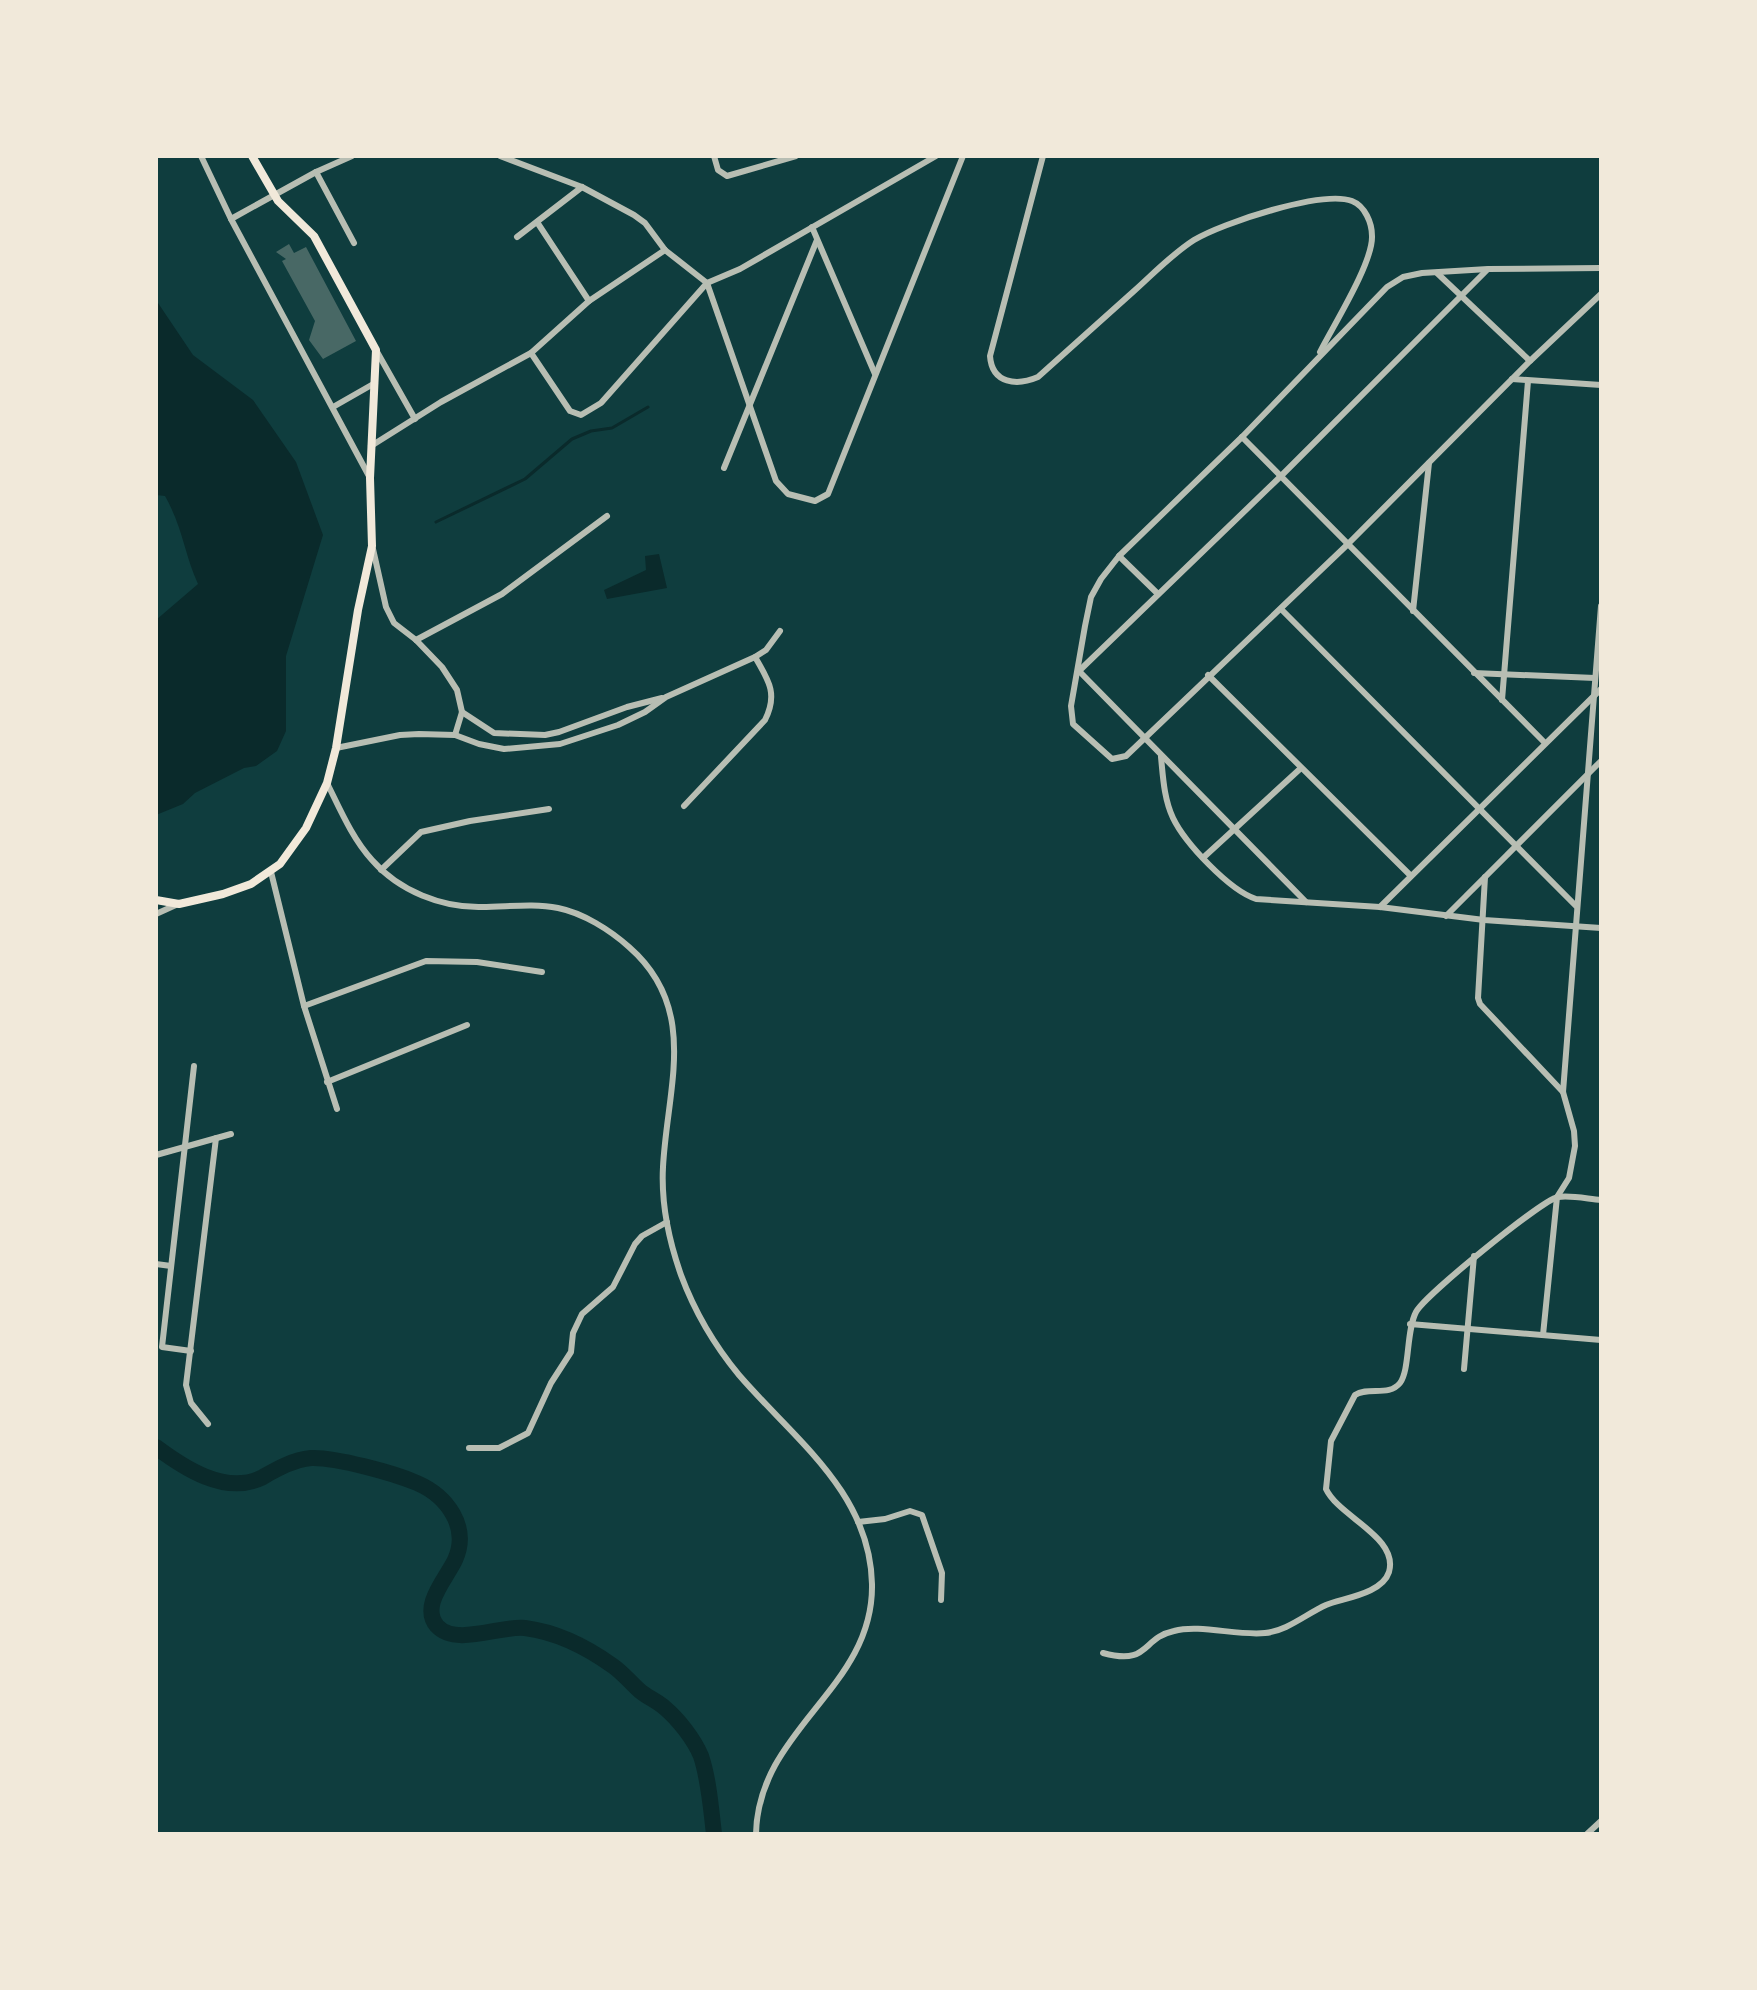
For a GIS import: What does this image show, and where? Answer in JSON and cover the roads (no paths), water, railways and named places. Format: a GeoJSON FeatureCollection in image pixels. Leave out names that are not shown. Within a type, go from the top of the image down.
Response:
{"type":"FeatureCollection","features":[{"type":"Feature","properties":{"kind":"main road"},"geometry":{"type":"LineString","coordinates":[[156,900],[179,904],[231,892],[271,872],[291,851],[306,828],[327,783],[336,748],[358,610],[372,546],[370,478],[376,350],[314,236],[275,195],[252,156]]}},
{"type":"Feature","properties":{"kind":"street"},"geometry":{"type":"LineString","coordinates":[[201,156],[231,219],[370,478]]}},
{"type":"Feature","properties":{"kind":"street"},"geometry":{"type":"LineString","coordinates":[[231,219],[316,172],[352,156]]}},
{"type":"Feature","properties":{"kind":"street"},"geometry":{"type":"LineString","coordinates":[[500,156],[605,198],[645,223],[665,250],[707,283],[776,481],[788,494],[815,501],[828,494],[963,156]]}},
{"type":"Feature","properties":{"kind":"street"},"geometry":{"type":"LineString","coordinates":[[714,156],[718,170],[727,176],[796,156]]}},
{"type":"Feature","properties":{"kind":"street"},"geometry":{"type":"LineString","coordinates":[[531,353],[570,411],[581,415],[601,403],[707,283],[740,269],[936,156]]}},
{"type":"Feature","properties":{"kind":"street"},"geometry":{"type":"LineString","coordinates":[[1043,156],[990,356],[991,365],[1004,380],[1020,384],[1038,377],[1177,253],[1209,231],[1250,214],[1317,201],[1349,199],[1365,211],[1373,236],[1370,255],[1317,358]]}},
{"type":"Feature","properties":{"kind":"street"},"geometry":{"type":"LineString","coordinates":[[316,172],[354,243]]}},
{"type":"Feature","properties":{"kind":"street"},"geometry":{"type":"LineString","coordinates":[[517,237],[582,187]]}},
{"type":"Feature","properties":{"kind":"street"},"geometry":{"type":"LineString","coordinates":[[537,222],[589,301]]}},
{"type":"Feature","properties":{"kind":"street"},"geometry":{"type":"LineString","coordinates":[[812,227],[875,374]]}},
{"type":"Feature","properties":{"kind":"street"},"geometry":{"type":"LineString","coordinates":[[724,468],[750,411],[817,240]]}},
{"type":"Feature","properties":{"kind":"street"},"geometry":{"type":"LineString","coordinates":[[371,446],[531,353],[589,301],[665,250]]}},
{"type":"Feature","properties":{"kind":"street"},"geometry":{"type":"LineString","coordinates":[[1601,268],[1422,273],[1403,277],[1387,287],[1242,437],[1119,556],[1091,597],[1071,706],[1073,724],[1105,755],[1119,760],[1281,609],[1601,294]]}},
{"type":"Feature","properties":{"kind":"street"},"geometry":{"type":"LineString","coordinates":[[1079,671],[1281,476],[1488,269]]}},
{"type":"Feature","properties":{"kind":"street"},"geometry":{"type":"LineString","coordinates":[[1437,273],[1530,361]]}},
{"type":"Feature","properties":{"kind":"street"},"geometry":{"type":"LineString","coordinates":[[376,350],[415,419]]}},
{"type":"Feature","properties":{"kind":"street"},"geometry":{"type":"LineString","coordinates":[[1512,379],[1601,385]]}},
{"type":"Feature","properties":{"kind":"street"},"geometry":{"type":"LineString","coordinates":[[1501,701],[1528,381]]}},
{"type":"Feature","properties":{"kind":"street"},"geometry":{"type":"LineString","coordinates":[[333,407],[375,383]]}},
{"type":"Feature","properties":{"kind":"street"},"geometry":{"type":"LineString","coordinates":[[1242,437],[1545,743]]}},
{"type":"Feature","properties":{"kind":"street"},"geometry":{"type":"LineString","coordinates":[[1413,611],[1429,463]]}},
{"type":"Feature","properties":{"kind":"street"},"geometry":{"type":"LineString","coordinates":[[416,640],[502,594],[607,516]]}},
{"type":"Feature","properties":{"kind":"street"},"geometry":{"type":"LineString","coordinates":[[372,546],[394,623],[416,640],[449,675],[457,690],[462,712],[455,735]]}},
{"type":"Feature","properties":{"kind":"street"},"geometry":{"type":"LineString","coordinates":[[1119,556],[1158,594]]}},
{"type":"Feature","properties":{"kind":"street"},"geometry":{"type":"LineString","coordinates":[[1103,1653],[1118,1657],[1132,1656],[1172,1631],[1266,1633],[1281,1629],[1328,1604],[1356,1597],[1381,1584],[1389,1573],[1389,1555],[1380,1541],[1365,1526],[1348,1516],[1326,1489],[1331,1441],[1357,1392],[1393,1389],[1404,1377],[1410,1324],[1418,1307],[1474,1256],[1557,1197],[1569,1178],[1575,1146],[1574,1131],[1563,1092],[1601,606]]}},
{"type":"Feature","properties":{"kind":"street"},"geometry":{"type":"LineString","coordinates":[[1281,609],[1576,906]]}},
{"type":"Feature","properties":{"kind":"street"},"geometry":{"type":"LineString","coordinates":[[462,712],[494,733],[545,735],[666,697],[755,657],[766,650],[780,631]]}},
{"type":"Feature","properties":{"kind":"street"},"geometry":{"type":"LineString","coordinates":[[684,806],[765,720],[772,705],[772,693],[755,657]]}},
{"type":"Feature","properties":{"kind":"street"},"geometry":{"type":"LineString","coordinates":[[1079,671],[1306,902]]}},
{"type":"Feature","properties":{"kind":"street"},"geometry":{"type":"LineString","coordinates":[[1474,673],[1595,678]]}},
{"type":"Feature","properties":{"kind":"street"},"geometry":{"type":"LineString","coordinates":[[1208,675],[1410,875]]}},
{"type":"Feature","properties":{"kind":"street"},"geometry":{"type":"LineString","coordinates":[[1380,907],[1601,689]]}},
{"type":"Feature","properties":{"kind":"street"},"geometry":{"type":"LineString","coordinates":[[336,748],[400,735],[455,735],[479,744],[517,749],[575,740],[618,725],[666,697]]}},
{"type":"Feature","properties":{"kind":"street"},"geometry":{"type":"LineString","coordinates":[[571,728],[575,740]]}},
{"type":"Feature","properties":{"kind":"street"},"geometry":{"type":"LineString","coordinates":[[479,744],[484,729]]}},
{"type":"Feature","properties":{"kind":"street"},"geometry":{"type":"LineString","coordinates":[[1161,757],[1172,816],[1180,830],[1243,895],[1256,899],[1380,907],[1484,920],[1601,928]]}},
{"type":"Feature","properties":{"kind":"street"},"geometry":{"type":"LineString","coordinates":[[1446,916],[1601,761]]}},
{"type":"Feature","properties":{"kind":"street"},"geometry":{"type":"LineString","coordinates":[[1204,857],[1301,768]]}},
{"type":"Feature","properties":{"kind":"street"},"geometry":{"type":"LineString","coordinates":[[327,783],[359,843],[381,870],[411,891],[444,903],[479,907],[539,906],[574,913],[620,940],[651,971],[666,1000],[675,1047],[674,1085],[662,1171],[667,1222],[683,1280],[722,1354],[821,1462],[847,1496],[868,1556],[872,1587],[864,1635],[847,1670],[781,1752],[760,1803],[756,1834]]}},
{"type":"Feature","properties":{"kind":"street"},"geometry":{"type":"LineString","coordinates":[[381,870],[421,832],[549,809]]}},
{"type":"Feature","properties":{"kind":"street"},"geometry":{"type":"LineString","coordinates":[[271,872],[304,1006],[337,1109]]}},
{"type":"Feature","properties":{"kind":"street"},"geometry":{"type":"LineString","coordinates":[[1485,877],[1480,1004],[1563,1092]]}},
{"type":"Feature","properties":{"kind":"street"},"geometry":{"type":"LineString","coordinates":[[156,914],[179,904]]}},
{"type":"Feature","properties":{"kind":"street"},"geometry":{"type":"LineString","coordinates":[[304,1006],[426,961],[477,962],[542,972]]}},
{"type":"Feature","properties":{"kind":"street"},"geometry":{"type":"LineString","coordinates":[[327,1082],[467,1025]]}},
{"type":"Feature","properties":{"kind":"street"},"geometry":{"type":"LineString","coordinates":[[191,1351],[162,1347],[194,1066]]}},
{"type":"Feature","properties":{"kind":"street"},"geometry":{"type":"LineString","coordinates":[[156,1155],[231,1134]]}},
{"type":"Feature","properties":{"kind":"street"},"geometry":{"type":"LineString","coordinates":[[208,1424],[188,1395],[216,1138]]}},
{"type":"Feature","properties":{"kind":"street"},"geometry":{"type":"LineString","coordinates":[[1557,1197],[1601,1200]]}},
{"type":"Feature","properties":{"kind":"street"},"geometry":{"type":"LineString","coordinates":[[1543,1335],[1557,1197]]}},
{"type":"Feature","properties":{"kind":"street"},"geometry":{"type":"LineString","coordinates":[[469,1448],[499,1448],[528,1433],[551,1383],[571,1352],[573,1333],[582,1314],[613,1287],[642,1236],[667,1222]]}},
{"type":"Feature","properties":{"kind":"street"},"geometry":{"type":"LineString","coordinates":[[1464,1369],[1474,1256]]}},
{"type":"Feature","properties":{"kind":"street"},"geometry":{"type":"LineString","coordinates":[[156,1264],[171,1266]]}},
{"type":"Feature","properties":{"kind":"street"},"geometry":{"type":"LineString","coordinates":[[1410,1324],[1601,1340]]}},
{"type":"Feature","properties":{"kind":"street"},"geometry":{"type":"LineString","coordinates":[[858,1522],[885,1519],[910,1511],[922,1515],[942,1573],[941,1600]]}},
{"type":"Feature","properties":{"kind":"street"},"geometry":{"type":"LineString","coordinates":[[1587,1834],[1601,1821]]}},
{"type":"Feature","properties":{"kind":"water"},"geometry":{"type":"Polygon","coordinates":[[[156,300],[193,355],[253,400],[296,462],[323,535],[286,656],[286,731],[277,751],[256,766],[244,768],[195,793],[183,804],[156,815],[156,620],[198,584],[171,508],[165,496],[156,495],[156,300]]]}},
{"type":"Feature","properties":{"kind":"water"},"geometry":{"type":"Polygon","coordinates":[[[659,554],[667,588],[607,599],[604,590],[646,570],[645,556],[659,554]]]}},
{"type":"Feature","properties":{"kind":"waterway"},"geometry":{"type":"LineString","coordinates":[[436,522],[525,479],[572,439],[591,431],[612,428],[648,407]]}},
{"type":"Feature","properties":{"kind":"waterway"},"geometry":{"type":"LineString","coordinates":[[156,1447],[192,1471],[219,1481],[247,1482],[297,1461],[322,1458],[380,1470],[428,1489],[453,1514],[460,1536],[455,1560],[433,1601],[431,1610],[437,1626],[455,1635],[515,1628],[537,1630],[571,1642],[613,1666],[670,1713],[694,1743],[706,1775],[714,1834]]}}]}
